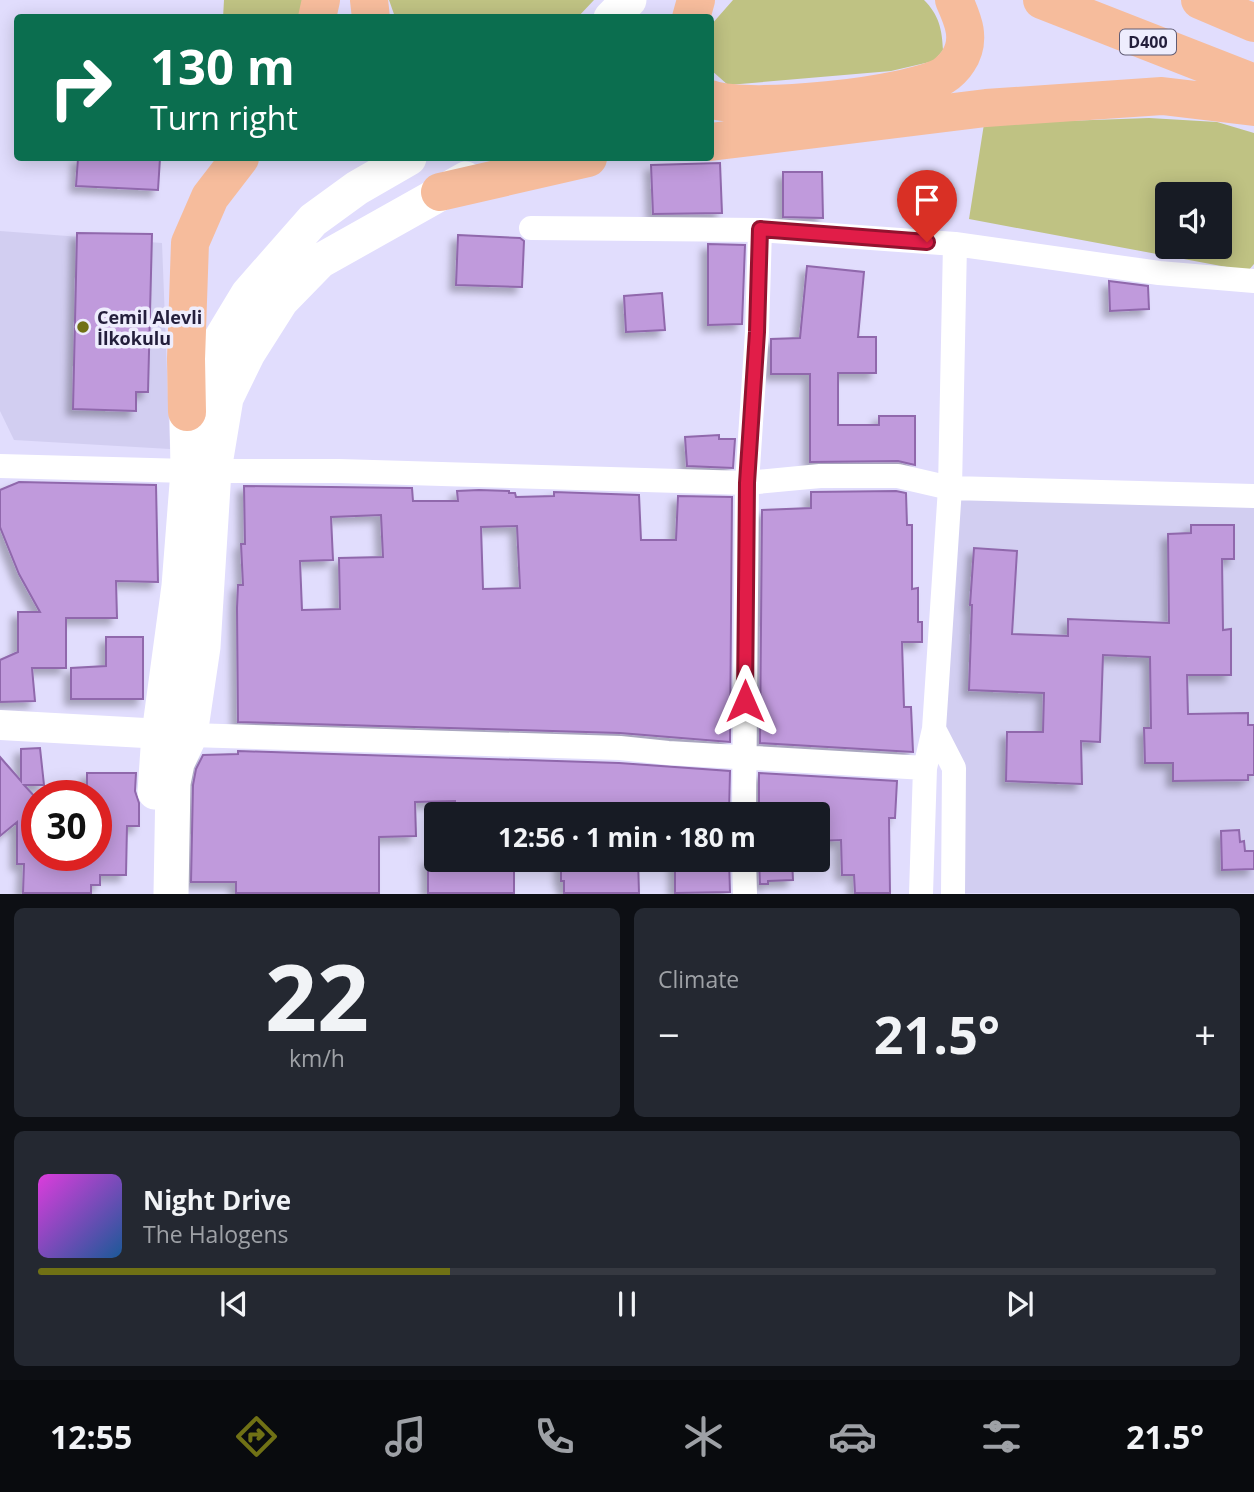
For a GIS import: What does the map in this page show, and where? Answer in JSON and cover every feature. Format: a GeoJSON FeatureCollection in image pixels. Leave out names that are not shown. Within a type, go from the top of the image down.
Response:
{"type":"FeatureCollection","features":[{"type":"Feature","properties":{"kind":"highway"},"geometry":{"type":"LineString","coordinates":[[714,100],[728,103],[780,104],[898,91],[944,75],[958,61],[965,47],[965,25],[954,0]]}},
{"type":"Feature","properties":{"kind":"highway","name":"D400"},"geometry":{"type":"LineString","coordinates":[[1042,0],[1254,83]]}},
{"type":"Feature","properties":{"kind":"highway"},"geometry":{"type":"LineString","coordinates":[[1200,0],[1254,23]]}},
{"type":"Feature","properties":{"kind":"highway"},"geometry":{"type":"LineString","coordinates":[[714,142],[986,108],[1162,96],[1254,107]]}},
{"type":"Feature","properties":{"kind":"highway"},"geometry":{"type":"LineString","coordinates":[[187,412],[190,243],[210,197],[238,161]]}},
{"type":"Feature","properties":{"kind":"highway"},"geometry":{"type":"LineString","coordinates":[[440,192],[575,161]]}},
{"type":"Feature","properties":{"kind":"main road"},"geometry":{"type":"LineString","coordinates":[[615,14],[629,0]]}},
{"type":"Feature","properties":{"kind":"main road"},"geometry":{"type":"LineString","coordinates":[[672,14],[683,0]]}},
{"type":"Feature","properties":{"kind":"main road"},"geometry":{"type":"LineString","coordinates":[[201,471],[187,412],[216,347],[248,294],[313,220],[357,188],[404,161]]}},
{"type":"Feature","properties":{"kind":"main road"},"geometry":{"type":"LineString","coordinates":[[149,894],[174,735],[179,586],[201,471],[226,398],[248,353],[281,301],[320,261],[500,161]]}},
{"type":"Feature","properties":{"kind":"main road"},"geometry":{"type":"LineString","coordinates":[[171,894],[173,783],[177,763],[174,735]]}},
{"type":"Feature","properties":{"kind":"street"},"geometry":{"type":"LineString","coordinates":[[531,228],[760,229],[955,244],[1159,273],[1254,281]]}},
{"type":"Feature","properties":{"kind":"street"},"geometry":{"type":"LineString","coordinates":[[744,802],[747,483],[757,332],[760,229]]}},
{"type":"Feature","properties":{"kind":"street"},"geometry":{"type":"LineString","coordinates":[[921,894],[925,768],[934,729],[950,488],[955,244]]}},
{"type":"Feature","properties":{"kind":"street"},"geometry":{"type":"LineString","coordinates":[[0,466],[339,471],[747,483],[820,477],[898,476],[950,488],[1254,496]]}},
{"type":"Feature","properties":{"kind":"street"},"geometry":{"type":"LineString","coordinates":[[0,725],[174,735],[620,748],[925,768]]}},
{"type":"Feature","properties":{"kind":"street"},"geometry":{"type":"LineString","coordinates":[[934,729],[954,768],[953,894]]}},
{"type":"Feature","properties":{"kind":"street"},"geometry":{"type":"LineString","coordinates":[[744,872],[745,894]]}},
{"type":"Feature","properties":{"kind":"shaded area","name":"Cemil Alevli İlkokulu"},"geometry":{"type":"Polygon","coordinates":[[[0,231],[162,243],[170,449],[14,440],[0,411],[0,231]]]}},
{"type":"Feature","properties":{"kind":"shaded area"},"geometry":{"type":"Polygon","coordinates":[[[950,488],[1254,496],[1254,893],[953,893],[954,768],[934,729],[950,488]]]}},
{"type":"Feature","properties":{"kind":"green space"},"geometry":{"type":"Polygon","coordinates":[[[224,0],[304,0],[302,14],[223,14],[224,0]]]}},
{"type":"Feature","properties":{"kind":"green space"},"geometry":{"type":"Polygon","coordinates":[[[389,0],[594,0],[581,14],[394,14],[389,0]]]}},
{"type":"Feature","properties":{"kind":"green space"},"geometry":{"type":"Polygon","coordinates":[[[733,0],[924,0],[939,23],[943,50],[934,61],[891,71],[728,85],[714,73],[714,22],[733,0]]]}},
{"type":"Feature","properties":{"kind":"green space"},"geometry":{"type":"Polygon","coordinates":[[[1149,118],[1217,122],[1254,133],[1254,264],[1248,271],[1184,259],[1232,259],[1232,182],[1155,182],[1155,254],[969,219],[984,124],[1149,118]]]}},
{"type":"Feature","properties":{"kind":"building"},"geometry":{"type":"Polygon","coordinates":[[[78,161],[160,161],[158,190],[76,186],[78,161]]]}},
{"type":"Feature","properties":{"kind":"building"},"geometry":{"type":"Polygon","coordinates":[[[720,163],[722,213],[653,214],[651,165],[720,163]]]}},
{"type":"Feature","properties":{"kind":"building"},"geometry":{"type":"Polygon","coordinates":[[[783,172],[822,172],[823,218],[783,217],[783,172]]]}},
{"type":"Feature","properties":{"kind":"building"},"geometry":{"type":"Polygon","coordinates":[[[77,233],[152,234],[148,392],[136,392],[136,411],[73,409],[77,233]]]}},
{"type":"Feature","properties":{"kind":"building"},"geometry":{"type":"Polygon","coordinates":[[[458,235],[520,238],[524,241],[522,287],[456,285],[458,235]]]}},
{"type":"Feature","properties":{"kind":"building"},"geometry":{"type":"Polygon","coordinates":[[[708,244],[745,245],[742,324],[708,325],[708,244]]]}},
{"type":"Feature","properties":{"kind":"building"},"geometry":{"type":"Polygon","coordinates":[[[807,266],[864,272],[858,337],[876,337],[876,373],[838,373],[838,425],[879,425],[879,416],[915,416],[915,465],[898,461],[810,462],[810,374],[771,374],[771,339],[800,338],[807,266]]]}},
{"type":"Feature","properties":{"kind":"building"},"geometry":{"type":"Polygon","coordinates":[[[1109,281],[1148,286],[1149,309],[1110,311],[1109,281]]]}},
{"type":"Feature","properties":{"kind":"building"},"geometry":{"type":"Polygon","coordinates":[[[662,293],[665,330],[626,332],[624,296],[662,293]]]}},
{"type":"Feature","properties":{"kind":"building"},"geometry":{"type":"Polygon","coordinates":[[[719,435],[719,439],[735,439],[733,468],[687,466],[685,437],[719,435]]]}},
{"type":"Feature","properties":{"kind":"building"},"geometry":{"type":"Polygon","coordinates":[[[19,482],[156,485],[158,582],[116,581],[117,618],[66,618],[66,668],[32,668],[35,701],[0,702],[0,660],[18,652],[18,612],[40,612],[19,574],[0,527],[0,490],[19,482]]]}},
{"type":"Feature","properties":{"kind":"building"},"geometry":{"type":"Polygon","coordinates":[[[244,486],[412,488],[413,501],[458,501],[457,491],[479,490],[509,491],[515,493],[516,497],[554,496],[554,492],[639,495],[641,540],[676,540],[678,496],[732,497],[730,742],[620,733],[238,722],[237,608],[238,585],[243,585],[241,544],[245,544],[244,486]],[[381,515],[331,517],[333,560],[300,561],[302,610],[340,609],[339,558],[383,557],[381,515]],[[517,526],[481,527],[483,589],[520,588],[517,526]]]}},
{"type":"Feature","properties":{"kind":"building"},"geometry":{"type":"Polygon","coordinates":[[[811,492],[906,493],[907,525],[912,525],[912,589],[918,588],[918,622],[922,622],[922,642],[902,642],[904,707],[911,707],[913,752],[760,743],[762,510],[811,508],[811,492]]]}},
{"type":"Feature","properties":{"kind":"building"},"geometry":{"type":"Polygon","coordinates":[[[1191,525],[1234,525],[1234,559],[1222,559],[1223,630],[1231,629],[1231,675],[1187,675],[1188,714],[1248,713],[1248,725],[1254,725],[1254,775],[1248,775],[1248,780],[1173,781],[1173,763],[1145,763],[1144,728],[1151,728],[1150,657],[1103,655],[1100,742],[1081,741],[1082,784],[1006,781],[1007,732],[1043,732],[1044,693],[969,690],[974,548],[1017,551],[1012,634],[1068,636],[1068,619],[1169,623],[1168,534],[1191,533],[1191,525]]]}},
{"type":"Feature","properties":{"kind":"building"},"geometry":{"type":"Polygon","coordinates":[[[106,637],[143,637],[143,699],[71,699],[71,668],[106,666],[106,637]]]}},
{"type":"Feature","properties":{"kind":"building"},"geometry":{"type":"Polygon","coordinates":[[[40,748],[43,780],[21,780],[21,749],[40,748]]]}},
{"type":"Feature","properties":{"kind":"building"},"geometry":{"type":"Polygon","coordinates":[[[238,751],[619,763],[730,771],[729,802],[415,802],[416,836],[379,837],[379,893],[236,893],[236,882],[191,882],[193,785],[196,769],[203,755],[238,754],[238,751]]]}},
{"type":"Feature","properties":{"kind":"building"},"geometry":{"type":"Polygon","coordinates":[[[0,757],[21,781],[21,864],[17,864],[17,822],[0,836],[0,757]]]}},
{"type":"Feature","properties":{"kind":"building"},"geometry":{"type":"Polygon","coordinates":[[[87,773],[136,773],[139,826],[127,826],[126,875],[100,875],[100,885],[91,885],[91,893],[23,893],[24,871],[112,871],[112,780],[87,780],[87,773]]]}},
{"type":"Feature","properties":{"kind":"building"},"geometry":{"type":"Polygon","coordinates":[[[759,773],[897,781],[895,818],[889,818],[890,893],[855,893],[854,875],[842,875],[841,840],[830,840],[830,802],[759,802],[759,773]]]}},
{"type":"Feature","properties":{"kind":"building"},"geometry":{"type":"Polygon","coordinates":[[[1239,830],[1240,842],[1244,841],[1245,851],[1254,851],[1254,869],[1222,870],[1221,831],[1239,830]]]}},
{"type":"Feature","properties":{"kind":"building"},"geometry":{"type":"Polygon","coordinates":[[[428,872],[514,872],[514,893],[428,893],[428,872]]]}},
{"type":"Feature","properties":{"kind":"building"},"geometry":{"type":"Polygon","coordinates":[[[561,872],[638,872],[639,893],[564,893],[564,881],[561,881],[561,872]]]}},
{"type":"Feature","properties":{"kind":"building"},"geometry":{"type":"Polygon","coordinates":[[[675,872],[729,872],[730,892],[675,893],[675,872]]]}},
{"type":"Feature","properties":{"kind":"building"},"geometry":{"type":"Polygon","coordinates":[[[760,872],[793,872],[793,880],[760,884],[760,872]]]}},
{"type":"Feature","properties":{"kind":"place","name":"Cemil Alevli İlkokulu"},"geometry":{"type":"Point","coordinates":[83,327]}},
{"type":"Feature","properties":{"kind":"route"},"geometry":{"type":"LineString","coordinates":[[745,701],[747,483],[757,332],[760,229],[927,242]]}}]}
